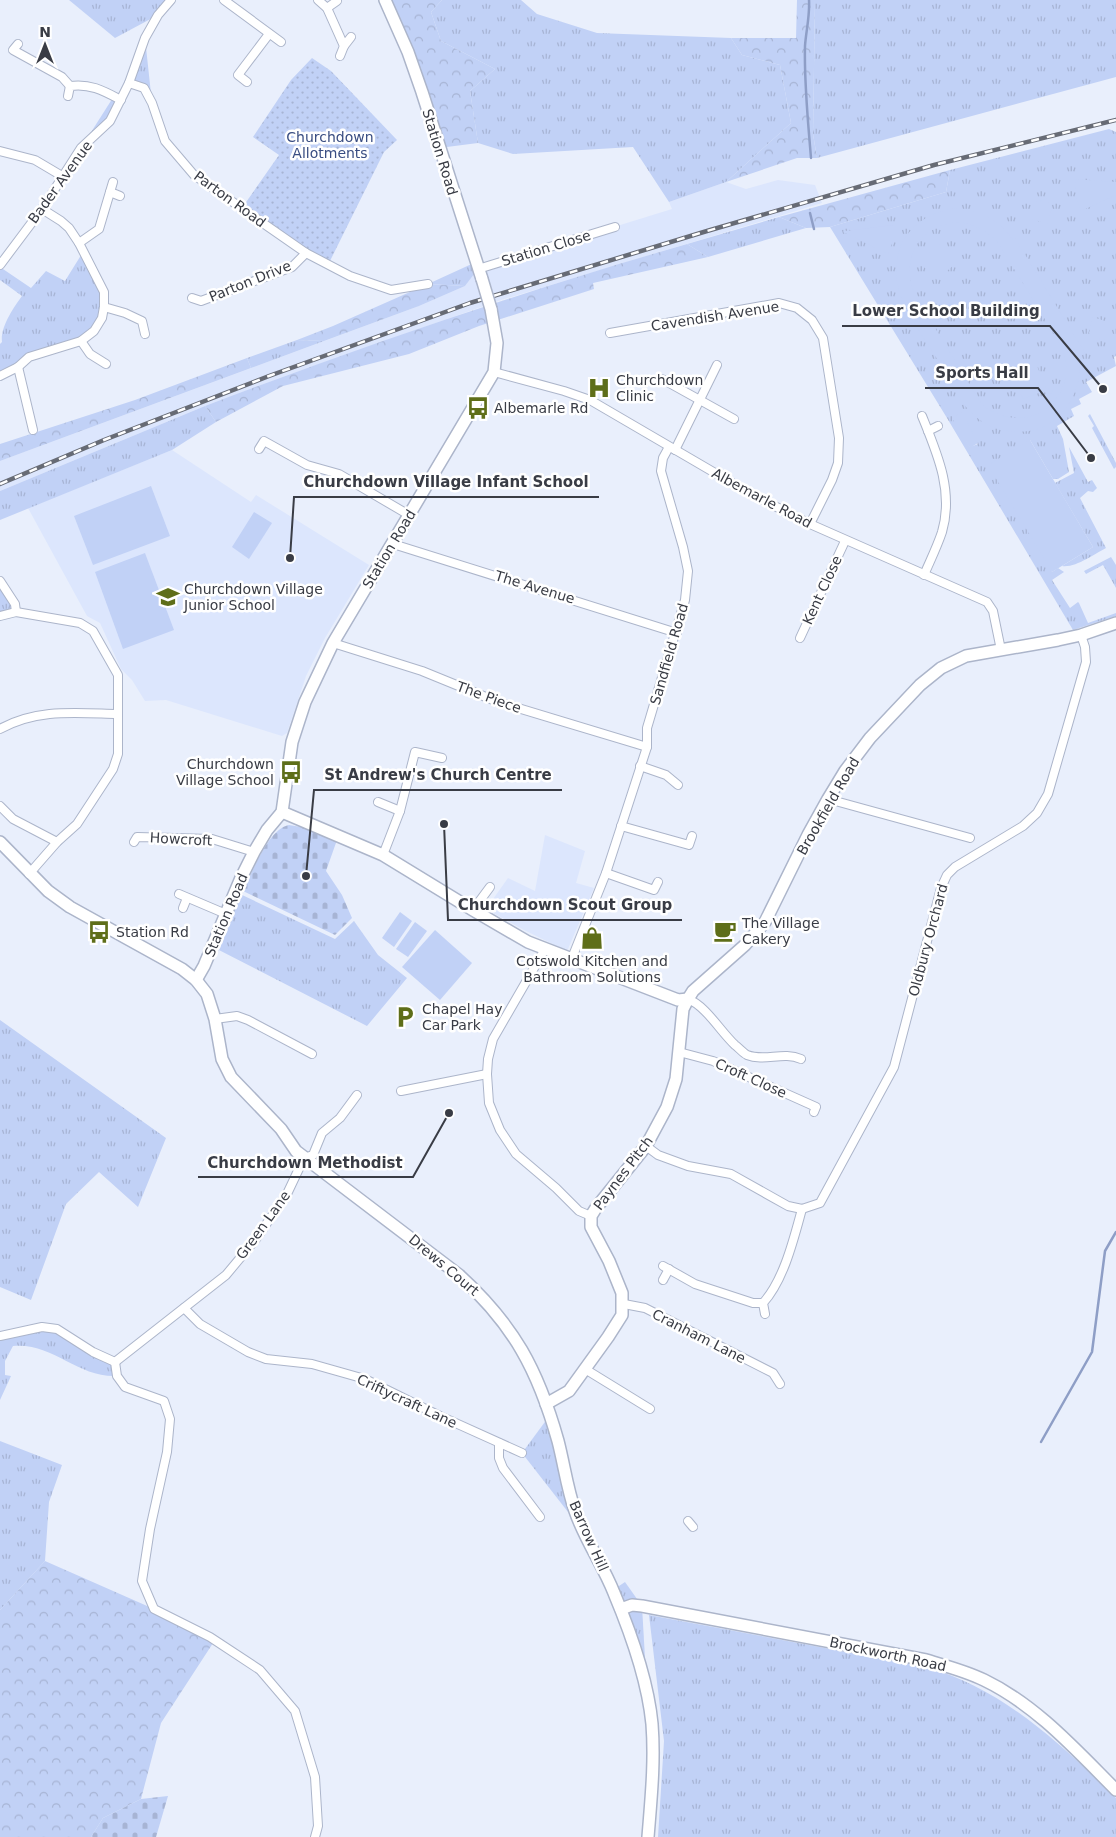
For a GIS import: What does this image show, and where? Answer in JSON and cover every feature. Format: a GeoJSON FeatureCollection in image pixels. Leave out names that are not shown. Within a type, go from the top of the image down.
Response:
{"type":"FeatureCollection","features":[{"type":"Feature","properties":{"kind":"street"},"geometry":{"type":"LineString","coordinates":[[129,83],[144,38],[158,15],[171,0]]}},
{"type":"Feature","properties":{"kind":"street"},"geometry":{"type":"LineString","coordinates":[[224,0],[281,42]]}},
{"type":"Feature","properties":{"kind":"street"},"geometry":{"type":"LineString","coordinates":[[318,0],[327,8],[344,46]]}},
{"type":"Feature","properties":{"kind":"street","name":"Station Road"},"geometry":{"type":"LineString","coordinates":[[196,980],[204,966],[254,852],[267,830],[282,812],[292,742],[305,702],[333,643],[494,372],[497,343],[491,309],[422,92],[408,52],[385,0]]}},
{"type":"Feature","properties":{"kind":"street"},"geometry":{"type":"LineString","coordinates":[[327,8],[337,1]]}},
{"type":"Feature","properties":{"kind":"street"},"geometry":{"type":"LineString","coordinates":[[247,82],[238,75],[269,34]]}},
{"type":"Feature","properties":{"kind":"street"},"geometry":{"type":"LineString","coordinates":[[340,56],[344,46],[352,37]]}},
{"type":"Feature","properties":{"kind":"street"},"geometry":{"type":"LineString","coordinates":[[18,44],[13,50],[62,77],[70,86]]}},
{"type":"Feature","properties":{"kind":"street","name":"Bader Avenue"},"geometry":{"type":"LineString","coordinates":[[0,265],[3,254],[42,209],[81,148],[110,120],[122,100],[129,83]]}},
{"type":"Feature","properties":{"kind":"street","name":"Parton Road"},"geometry":{"type":"LineString","coordinates":[[129,83],[144,88],[152,103],[164,141],[194,175],[306,253],[350,276],[391,290],[428,284]]}},
{"type":"Feature","properties":{"kind":"street"},"geometry":{"type":"LineString","coordinates":[[70,86],[79,84],[94,86],[122,100]]}},
{"type":"Feature","properties":{"kind":"street"},"geometry":{"type":"LineString","coordinates":[[68,96],[70,86]]}},
{"type":"Feature","properties":{"kind":"street"},"geometry":{"type":"LineString","coordinates":[[0,151],[35,160],[62,176]]}},
{"type":"Feature","properties":{"kind":"street"},"geometry":{"type":"LineString","coordinates":[[79,243],[99,229],[113,182]]}},
{"type":"Feature","properties":{"kind":"street"},"geometry":{"type":"LineString","coordinates":[[110,192],[120,196]]}},
{"type":"Feature","properties":{"kind":"street"},"geometry":{"type":"LineString","coordinates":[[0,376],[18,367],[29,357],[81,341],[94,331],[102,318],[104,292],[79,243],[69,228],[42,209]]}},
{"type":"Feature","properties":{"kind":"street","name":"Station Close"},"geometry":{"type":"LineString","coordinates":[[480,274],[615,226]]}},
{"type":"Feature","properties":{"kind":"street","name":"Parton Drive"},"geometry":{"type":"LineString","coordinates":[[192,298],[201,301],[292,267],[306,253]]}},
{"type":"Feature","properties":{"kind":"street","name":"Cavendish Avenue"},"geometry":{"type":"LineString","coordinates":[[610,333],[779,304],[798,308],[812,320],[823,338],[839,438],[838,463],[832,480],[810,524]]}},
{"type":"Feature","properties":{"kind":"street"},"geometry":{"type":"LineString","coordinates":[[104,307],[125,312],[142,321],[145,334]]}},
{"type":"Feature","properties":{"kind":"street"},"geometry":{"type":"LineString","coordinates":[[81,341],[90,354],[106,364]]}},
{"type":"Feature","properties":{"kind":"street","name":"Sandfield Road"},"geometry":{"type":"LineString","coordinates":[[572,958],[606,873],[646,747],[647,728],[677,633],[685,600],[688,571],[661,471],[663,458],[672,448],[701,399],[717,365]]}},
{"type":"Feature","properties":{"kind":"street"},"geometry":{"type":"LineString","coordinates":[[18,367],[33,430]]}},
{"type":"Feature","properties":{"kind":"street","name":"Albemarle Road"},"geometry":{"type":"LineString","coordinates":[[494,372],[590,400],[751,494],[845,541],[987,602],[993,611],[1001,650]]}},
{"type":"Feature","properties":{"kind":"street"},"geometry":{"type":"LineString","coordinates":[[662,379],[734,419]]}},
{"type":"Feature","properties":{"kind":"street"},"geometry":{"type":"LineString","coordinates":[[922,416],[938,457],[945,482],[942,532],[924,575]]}},
{"type":"Feature","properties":{"kind":"street"},"geometry":{"type":"LineString","coordinates":[[928,431],[938,426]]}},
{"type":"Feature","properties":{"kind":"street"},"geometry":{"type":"LineString","coordinates":[[259,449],[264,441],[307,465],[338,474],[409,515]]}},
{"type":"Feature","properties":{"kind":"street","name":"Kent Close"},"geometry":{"type":"LineString","coordinates":[[800,638],[845,541]]}},
{"type":"Feature","properties":{"kind":"street","name":"The Avenue"},"geometry":{"type":"LineString","coordinates":[[392,544],[677,633]]}},
{"type":"Feature","properties":{"kind":"street"},"geometry":{"type":"LineString","coordinates":[[0,581],[16,604],[16,612]]}},
{"type":"Feature","properties":{"kind":"street"},"geometry":{"type":"LineString","coordinates":[[0,616],[16,612],[80,623],[93,631],[118,675],[118,754],[114,769],[77,824],[57,842],[29,874]]}},
{"type":"Feature","properties":{"kind":"street","name":"Brookfield Road"},"geometry":{"type":"LineString","coordinates":[[688,999],[765,922],[828,799],[846,771],[870,738],[920,685],[941,668],[966,656],[1081,635],[1116,623]]}},
{"type":"Feature","properties":{"kind":"street","name":"Oldbury Orchard"},"geometry":{"type":"LineString","coordinates":[[802,1209],[820,1203],[894,1067],[941,888],[947,875],[955,866],[1023,826],[1037,812],[1048,794],[1086,662],[1085,647],[1081,635]]}},
{"type":"Feature","properties":{"kind":"street","name":"The Piece"},"geometry":{"type":"LineString","coordinates":[[333,643],[422,671],[498,702],[646,747]]}},
{"type":"Feature","properties":{"kind":"street"},"geometry":{"type":"LineString","coordinates":[[0,729],[14,721],[51,713],[118,714]]}},
{"type":"Feature","properties":{"kind":"street"},"geometry":{"type":"LineString","coordinates":[[383,855],[400,811],[415,752],[442,758]]}},
{"type":"Feature","properties":{"kind":"street"},"geometry":{"type":"LineString","coordinates":[[640,766],[666,775],[678,786]]}},
{"type":"Feature","properties":{"kind":"street"},"geometry":{"type":"LineString","coordinates":[[828,799],[970,838]]}},
{"type":"Feature","properties":{"kind":"street"},"geometry":{"type":"LineString","coordinates":[[378,802],[400,811]]}},
{"type":"Feature","properties":{"kind":"street"},"geometry":{"type":"LineString","coordinates":[[0,806],[13,819],[57,842]]}},
{"type":"Feature","properties":{"kind":"street"},"geometry":{"type":"LineString","coordinates":[[282,812],[383,855],[528,942],[678,1000],[688,999],[697,1003],[724,1035],[746,1054],[759,1057],[792,1051],[801,1059]]}},
{"type":"Feature","properties":{"kind":"street"},"geometry":{"type":"LineString","coordinates":[[621,826],[688,849],[692,836]]}},
{"type":"Feature","properties":{"kind":"street","name":"Howcroft"},"geometry":{"type":"LineString","coordinates":[[136,829],[136,839],[212,839],[254,852]]}},
{"type":"Feature","properties":{"kind":"street"},"geometry":{"type":"LineString","coordinates":[[0,842],[29,874],[70,907],[182,969],[196,980],[207,994],[215,1019],[222,1059],[231,1077],[281,1129],[296,1151],[304,1158]]}},
{"type":"Feature","properties":{"kind":"street"},"geometry":{"type":"LineString","coordinates":[[606,873],[654,890]]}},
{"type":"Feature","properties":{"kind":"street"},"geometry":{"type":"LineString","coordinates":[[651,898],[658,882]]}},
{"type":"Feature","properties":{"kind":"street"},"geometry":{"type":"LineString","coordinates":[[473,910],[490,887]]}},
{"type":"Feature","properties":{"kind":"street"},"geometry":{"type":"LineString","coordinates":[[179,894],[226,914]]}},
{"type":"Feature","properties":{"kind":"street"},"geometry":{"type":"LineString","coordinates":[[183,908],[187,898]]}},
{"type":"Feature","properties":{"kind":"street"},"geometry":{"type":"LineString","coordinates":[[545,949],[494,1039],[488,1059],[487,1074],[490,1102],[497,1124],[516,1154],[556,1188],[579,1211],[591,1216]]}},
{"type":"Feature","properties":{"kind":"street","name":"Paynes Pitch"},"geometry":{"type":"LineString","coordinates":[[624,1304],[622,1293],[591,1227],[591,1216],[646,1146],[666,1107],[676,1079],[683,1009],[688,999]]}},
{"type":"Feature","properties":{"kind":"street"},"geometry":{"type":"LineString","coordinates":[[215,1019],[237,1016],[312,1054]]}},
{"type":"Feature","properties":{"kind":"street","name":"Croft Close"},"geometry":{"type":"LineString","coordinates":[[679,1052],[713,1061],[730,1068],[816,1107],[814,1112]]}},
{"type":"Feature","properties":{"kind":"street"},"geometry":{"type":"LineString","coordinates":[[401,1090],[487,1074]]}},
{"type":"Feature","properties":{"kind":"street","name":"Green Lane"},"geometry":{"type":"LineString","coordinates":[[115,1362],[226,1275],[256,1239],[287,1194],[304,1158],[313,1155],[322,1133],[340,1118],[357,1095]]}},
{"type":"Feature","properties":{"kind":"street"},"geometry":{"type":"LineString","coordinates":[[646,1146],[658,1155],[688,1166],[731,1174],[788,1206],[802,1209],[792,1247],[770,1295],[763,1302],[753,1303],[694,1284],[666,1268],[664,1280]]}},
{"type":"Feature","properties":{"kind":"street","name":"Drews Court"},"geometry":{"type":"LineString","coordinates":[[304,1158],[320,1167],[432,1253],[480,1293],[501,1318],[526,1355],[539,1382],[546,1404]]}},
{"type":"Feature","properties":{"kind":"street"},"geometry":{"type":"LineString","coordinates":[[763,1302],[765,1314]]}},
{"type":"Feature","properties":{"kind":"street"},"geometry":{"type":"LineString","coordinates":[[546,1404],[569,1391],[622,1314],[624,1304]]}},
{"type":"Feature","properties":{"kind":"street","name":"Cranham Lane"},"geometry":{"type":"LineString","coordinates":[[624,1304],[645,1308],[773,1373],[780,1384]]}},
{"type":"Feature","properties":{"kind":"street","name":"Criftycraft Lane"},"geometry":{"type":"LineString","coordinates":[[184,1308],[200,1324],[248,1352],[266,1359],[312,1364],[365,1379],[499,1443],[522,1452]]}},
{"type":"Feature","properties":{"kind":"street"},"geometry":{"type":"LineString","coordinates":[[0,1336],[42,1327],[57,1329],[93,1352],[115,1362],[117,1376],[125,1386],[164,1401],[170,1419],[167,1452],[150,1529],[142,1581],[154,1609],[210,1637],[260,1670],[295,1711],[316,1778],[318,1826],[315,1837]]}},
{"type":"Feature","properties":{"kind":"street"},"geometry":{"type":"LineString","coordinates":[[585,1369],[650,1409]]}},
{"type":"Feature","properties":{"kind":"street","name":"Barrow Hill"},"geometry":{"type":"LineString","coordinates":[[546,1404],[575,1511],[621,1609],[647,1693],[652,1723],[652,1785],[648,1837]]}},
{"type":"Feature","properties":{"kind":"street"},"geometry":{"type":"LineString","coordinates":[[499,1443],[499,1458],[503,1468],[540,1517]]}},
{"type":"Feature","properties":{"kind":"street","name":"Brockworth Road"},"geometry":{"type":"LineString","coordinates":[[621,1609],[632,1605],[642,1606],[926,1660],[950,1667],[984,1680],[1016,1700],[1053,1728],[1116,1790]]}},
{"type":"Feature","properties":{"kind":"shaded area"},"geometry":{"type":"Polygon","coordinates":[[[778,180],[815,185],[822,203],[501,300],[205,406],[0,491],[0,461],[419,306],[465,286],[478,269],[672,209],[669,202],[726,182],[746,189],[778,180]]]}},
{"type":"Feature","properties":{"kind":"shaded area","name":"Churchdown Village Junior School"},"geometry":{"type":"Polygon","coordinates":[[[172,450],[251,502],[256,495],[369,565],[325,638],[306,676],[287,733],[282,736],[166,700],[145,701],[132,680],[121,669],[100,623],[87,616],[28,508],[172,450]]]}},
{"type":"Feature","properties":{"kind":"shaded area"},"geometry":{"type":"Polygon","coordinates":[[[545,835],[585,851],[576,883],[594,888],[568,949],[565,950],[486,909],[508,878],[535,891],[545,835]]]}},
{"type":"Feature","properties":{"kind":"green space"},"geometry":{"type":"Polygon","coordinates":[[[69,0],[171,0],[158,15],[115,38],[69,0]]]}},
{"type":"Feature","properties":{"kind":"green space"},"geometry":{"type":"Polygon","coordinates":[[[385,0],[442,0],[431,12],[441,41],[495,69],[470,91],[478,143],[439,148],[385,0]]]}},
{"type":"Feature","properties":{"kind":"green space"},"geometry":{"type":"Polygon","coordinates":[[[442,0],[521,0],[537,14],[597,33],[731,38],[742,55],[780,65],[791,123],[726,182],[669,202],[633,147],[513,154],[478,143],[470,91],[495,69],[441,41],[431,12],[442,0]]]}},
{"type":"Feature","properties":{"kind":"green space"},"geometry":{"type":"Polygon","coordinates":[[[797,0],[815,0],[813,134],[817,158],[797,158],[726,182],[791,123],[780,65],[742,55],[731,38],[796,38],[797,0]]]}},
{"type":"Feature","properties":{"kind":"green space"},"geometry":{"type":"Polygon","coordinates":[[[815,0],[1116,0],[1116,77],[817,158],[813,134],[815,0]]]}},
{"type":"Feature","properties":{"kind":"green space"},"geometry":{"type":"Polygon","coordinates":[[[145,38],[152,103],[144,88],[129,83],[145,38]]]}},
{"type":"Feature","properties":{"kind":"green space","name":"Churchdown Allotments"},"geometry":{"type":"Polygon","coordinates":[[[312,58],[331,71],[397,140],[384,152],[328,265],[242,208],[279,155],[253,137],[291,80],[312,58]]]}},
{"type":"Feature","properties":{"kind":"green space"},"geometry":{"type":"Polygon","coordinates":[[[114,96],[121,100],[110,121],[81,148],[114,96]]]}},
{"type":"Feature","properties":{"kind":"green space"},"geometry":{"type":"Polygon","coordinates":[[[1109,129],[1116,132],[1116,356],[1114,357],[1116,366],[1086,382],[1092,392],[1079,399],[1081,404],[1071,409],[1074,416],[1057,426],[1063,439],[1069,472],[1058,479],[1053,479],[1030,440],[1052,572],[1058,568],[1064,572],[1052,580],[1070,608],[1079,603],[1088,623],[1116,613],[1116,616],[1073,630],[947,418],[830,227],[946,192],[950,170],[1109,129]],[[959,428],[970,447],[978,444],[959,428]]]}},
{"type":"Feature","properties":{"kind":"green space"},"geometry":{"type":"Polygon","coordinates":[[[950,170],[946,192],[830,227],[806,228],[779,217],[950,170]]]}},
{"type":"Feature","properties":{"kind":"green space"},"geometry":{"type":"Polygon","coordinates":[[[1075,179],[1116,182],[1116,195],[1081,211],[1077,199],[1075,179]]]}},
{"type":"Feature","properties":{"kind":"green space"},"geometry":{"type":"Polygon","coordinates":[[[1046,198],[1052,208],[1047,224],[1032,219],[1037,204],[1036,201],[1038,200],[1039,202],[1046,198]]]}},
{"type":"Feature","properties":{"kind":"green space"},"geometry":{"type":"Polygon","coordinates":[[[958,208],[974,211],[996,222],[1013,240],[1015,238],[1085,353],[1079,357],[1078,383],[1068,405],[1057,418],[1038,429],[1016,432],[994,428],[976,417],[961,400],[904,304],[897,278],[897,262],[900,248],[906,236],[916,226],[928,217],[942,211],[958,208]],[[958,222],[932,230],[916,246],[911,257],[910,269],[915,295],[982,405],[1007,417],[1021,418],[1035,415],[1049,407],[1063,387],[1066,364],[1060,345],[997,241],[979,228],[958,222]]]}},
{"type":"Feature","properties":{"kind":"green space"},"geometry":{"type":"Polygon","coordinates":[[[779,217],[806,228],[708,257],[687,244],[779,217]]]}},
{"type":"Feature","properties":{"kind":"green space"},"geometry":{"type":"Polygon","coordinates":[[[893,225],[893,241],[888,254],[843,232],[845,230],[893,225]]]}},
{"type":"Feature","properties":{"kind":"green space"},"geometry":{"type":"Polygon","coordinates":[[[687,244],[708,257],[593,283],[594,289],[479,326],[409,354],[283,386],[216,422],[205,406],[444,320],[687,244]]]}},
{"type":"Feature","properties":{"kind":"green space"},"geometry":{"type":"Polygon","coordinates":[[[939,244],[956,263],[937,280],[921,264],[914,264],[914,260],[921,260],[939,244]]]}},
{"type":"Feature","properties":{"kind":"green space"},"geometry":{"type":"Polygon","coordinates":[[[83,252],[101,284],[102,318],[81,341],[29,357],[0,376],[0,344],[2,342],[3,330],[22,296],[0,280],[0,267],[31,288],[46,271],[65,281],[83,252]]]}},
{"type":"Feature","properties":{"kind":"green space"},"geometry":{"type":"Polygon","coordinates":[[[476,262],[478,269],[465,286],[428,284],[476,262]]]}},
{"type":"Feature","properties":{"kind":"green space"},"geometry":{"type":"Polygon","coordinates":[[[428,284],[465,286],[419,306],[324,341],[297,340],[333,326],[428,284]]]}},
{"type":"Feature","properties":{"kind":"green space"},"geometry":{"type":"Polygon","coordinates":[[[1093,317],[1108,322],[1103,337],[1105,339],[1102,340],[1101,338],[1095,342],[1089,333],[1093,317]]]}},
{"type":"Feature","properties":{"kind":"green space"},"geometry":{"type":"Polygon","coordinates":[[[297,340],[324,341],[251,368],[247,358],[297,340]]]}},
{"type":"Feature","properties":{"kind":"green space"},"geometry":{"type":"Polygon","coordinates":[[[247,358],[251,368],[0,461],[0,444],[135,400],[247,358]]]}},
{"type":"Feature","properties":{"kind":"green space"},"geometry":{"type":"Polygon","coordinates":[[[1037,366],[1046,388],[1053,391],[1051,394],[1044,391],[1023,399],[1013,376],[1037,366]]]}},
{"type":"Feature","properties":{"kind":"green space"},"geometry":{"type":"Polygon","coordinates":[[[205,406],[216,422],[172,450],[0,520],[0,491],[205,406]]]}},
{"type":"Feature","properties":{"kind":"green space"},"geometry":{"type":"Polygon","coordinates":[[[962,412],[978,443],[970,448],[952,418],[962,412]]]}},
{"type":"Feature","properties":{"kind":"green space"},"geometry":{"type":"Polygon","coordinates":[[[1090,414],[1116,463],[1114,469],[1092,428],[1094,426],[1088,416],[1090,414]]]}},
{"type":"Feature","properties":{"kind":"green space"},"geometry":{"type":"Polygon","coordinates":[[[1030,440],[1093,547],[1052,572],[988,465],[1030,440]]]}},
{"type":"Feature","properties":{"kind":"green space"},"geometry":{"type":"Polygon","coordinates":[[[1069,447],[1088,482],[1092,480],[1097,488],[1093,492],[1088,491],[1080,498],[1106,548],[1079,563],[1062,566],[1093,547],[1055,483],[1074,473],[1069,447]]]}},
{"type":"Feature","properties":{"kind":"green space"},"geometry":{"type":"Polygon","coordinates":[[[151,486],[170,536],[93,565],[74,516],[151,486]]]}},
{"type":"Feature","properties":{"kind":"green space"},"geometry":{"type":"Polygon","coordinates":[[[254,512],[272,523],[249,559],[232,547],[254,512]]]}},
{"type":"Feature","properties":{"kind":"green space"},"geometry":{"type":"Polygon","coordinates":[[[145,553],[174,630],[123,649],[95,572],[145,553]]]}},
{"type":"Feature","properties":{"kind":"green space"},"geometry":{"type":"Polygon","coordinates":[[[1111,557],[1116,565],[1116,588],[1103,565],[1086,574],[1084,571],[1111,557]]]}},
{"type":"Feature","properties":{"kind":"green space"},"geometry":{"type":"Polygon","coordinates":[[[0,581],[16,612],[0,616],[0,581]]]}},
{"type":"Feature","properties":{"kind":"green space"},"geometry":{"type":"Polygon","coordinates":[[[289,825],[301,827],[337,840],[326,871],[342,895],[352,918],[335,935],[243,891],[256,863],[274,834],[281,828],[289,825]]]}},
{"type":"Feature","properties":{"kind":"green space"},"geometry":{"type":"Polygon","coordinates":[[[240,894],[335,939],[354,921],[378,955],[407,978],[367,1026],[213,947],[240,894]]]}},
{"type":"Feature","properties":{"kind":"green space"},"geometry":{"type":"Polygon","coordinates":[[[400,912],[412,921],[394,947],[382,938],[400,912]]]}},
{"type":"Feature","properties":{"kind":"green space"},"geometry":{"type":"Polygon","coordinates":[[[415,922],[427,931],[408,957],[396,949],[415,922]]]}},
{"type":"Feature","properties":{"kind":"green space"},"geometry":{"type":"Polygon","coordinates":[[[435,930],[472,963],[440,1000],[402,967],[435,930]]]}},
{"type":"Feature","properties":{"kind":"green space"},"geometry":{"type":"Polygon","coordinates":[[[0,1020],[166,1138],[138,1207],[99,1172],[66,1204],[31,1300],[0,1287],[0,1020]]]}},
{"type":"Feature","properties":{"kind":"green space"},"geometry":{"type":"Polygon","coordinates":[[[42,1327],[57,1329],[115,1362],[117,1376],[90,1372],[40,1349],[27,1346],[13,1346],[5,1361],[5,1375],[11,1376],[0,1400],[0,1336],[42,1327]]]}},
{"type":"Feature","properties":{"kind":"green space"},"geometry":{"type":"Polygon","coordinates":[[[550,1415],[575,1511],[568,1512],[522,1453],[550,1415]]]}},
{"type":"Feature","properties":{"kind":"green space"},"geometry":{"type":"Polygon","coordinates":[[[0,1441],[62,1465],[49,1502],[45,1561],[0,1610],[0,1441]]]}},
{"type":"Feature","properties":{"kind":"green space"},"geometry":{"type":"Polygon","coordinates":[[[45,1561],[154,1609],[215,1640],[161,1723],[141,1799],[103,1818],[91,1837],[0,1837],[0,1610],[45,1561]]]}},
{"type":"Feature","properties":{"kind":"green space"},"geometry":{"type":"Polygon","coordinates":[[[625,1582],[642,1606],[647,1693],[613,1590],[625,1582]]]}},
{"type":"Feature","properties":{"kind":"green space"},"geometry":{"type":"Polygon","coordinates":[[[649,1615],[926,1667],[954,1676],[1005,1703],[1029,1720],[1052,1738],[1116,1798],[1116,1837],[658,1837],[664,1741],[649,1615]]]}},
{"type":"Feature","properties":{"kind":"green space"},"geometry":{"type":"Polygon","coordinates":[[[168,1796],[156,1837],[91,1837],[103,1818],[141,1799],[168,1796]]]}},
{"type":"Feature","properties":{"kind":"waterway"},"geometry":{"type":"LineString","coordinates":[[809,0],[805,60],[806,102],[811,158]]}},
{"type":"Feature","properties":{"kind":"waterway"},"geometry":{"type":"LineString","coordinates":[[810,213],[814,229]]}},
{"type":"Feature","properties":{"kind":"waterway"},"geometry":{"type":"LineString","coordinates":[[1041,1442],[1092,1352],[1105,1251],[1116,1232]]}},
{"type":"Feature","properties":{"kind":"railway"},"geometry":{"type":"LineString","coordinates":[[0,484],[104,440],[269,376],[470,303],[934,165],[1116,120]]}},
{"type":"Feature","properties":{"kind":"place","name":"Churchdown Clinic"},"geometry":{"type":"Point","coordinates":[599,388]}},
{"type":"Feature","properties":{"kind":"place","name":"Lower School Building"},"geometry":{"type":"Point","coordinates":[1103,389]}},
{"type":"Feature","properties":{"kind":"place","name":"Albemarle Rd"},"geometry":{"type":"Point","coordinates":[478,408]}},
{"type":"Feature","properties":{"kind":"place","name":"Sports Hall"},"geometry":{"type":"Point","coordinates":[1091,458]}},
{"type":"Feature","properties":{"kind":"place","name":"Churchdown Village Infant School"},"geometry":{"type":"Point","coordinates":[290,558]}},
{"type":"Feature","properties":{"kind":"place","name":"Churchdown Village Junior School"},"geometry":{"type":"Point","coordinates":[168,597]}},
{"type":"Feature","properties":{"kind":"place","name":"Churchdown Village School"},"geometry":{"type":"Point","coordinates":[291,772]}},
{"type":"Feature","properties":{"kind":"place","name":"Churchdown Scout Group"},"geometry":{"type":"Point","coordinates":[444,824]}},
{"type":"Feature","properties":{"kind":"place","name":"St Andrew's Church Centre"},"geometry":{"type":"Point","coordinates":[306,876]}},
{"type":"Feature","properties":{"kind":"place","name":"The Village Cakery"},"geometry":{"type":"Point","coordinates":[725,931]}},
{"type":"Feature","properties":{"kind":"place","name":"Station Rd"},"geometry":{"type":"Point","coordinates":[99,932]}},
{"type":"Feature","properties":{"kind":"place","name":"Cotswold Kitchen and Bathroom Solutions"},"geometry":{"type":"Point","coordinates":[592,938]}},
{"type":"Feature","properties":{"kind":"place","name":"Chapel Hay Car Park"},"geometry":{"type":"Point","coordinates":[405,1017]}},
{"type":"Feature","properties":{"kind":"place","name":"Churchdown Methodist"},"geometry":{"type":"Point","coordinates":[449,1113]}}]}
